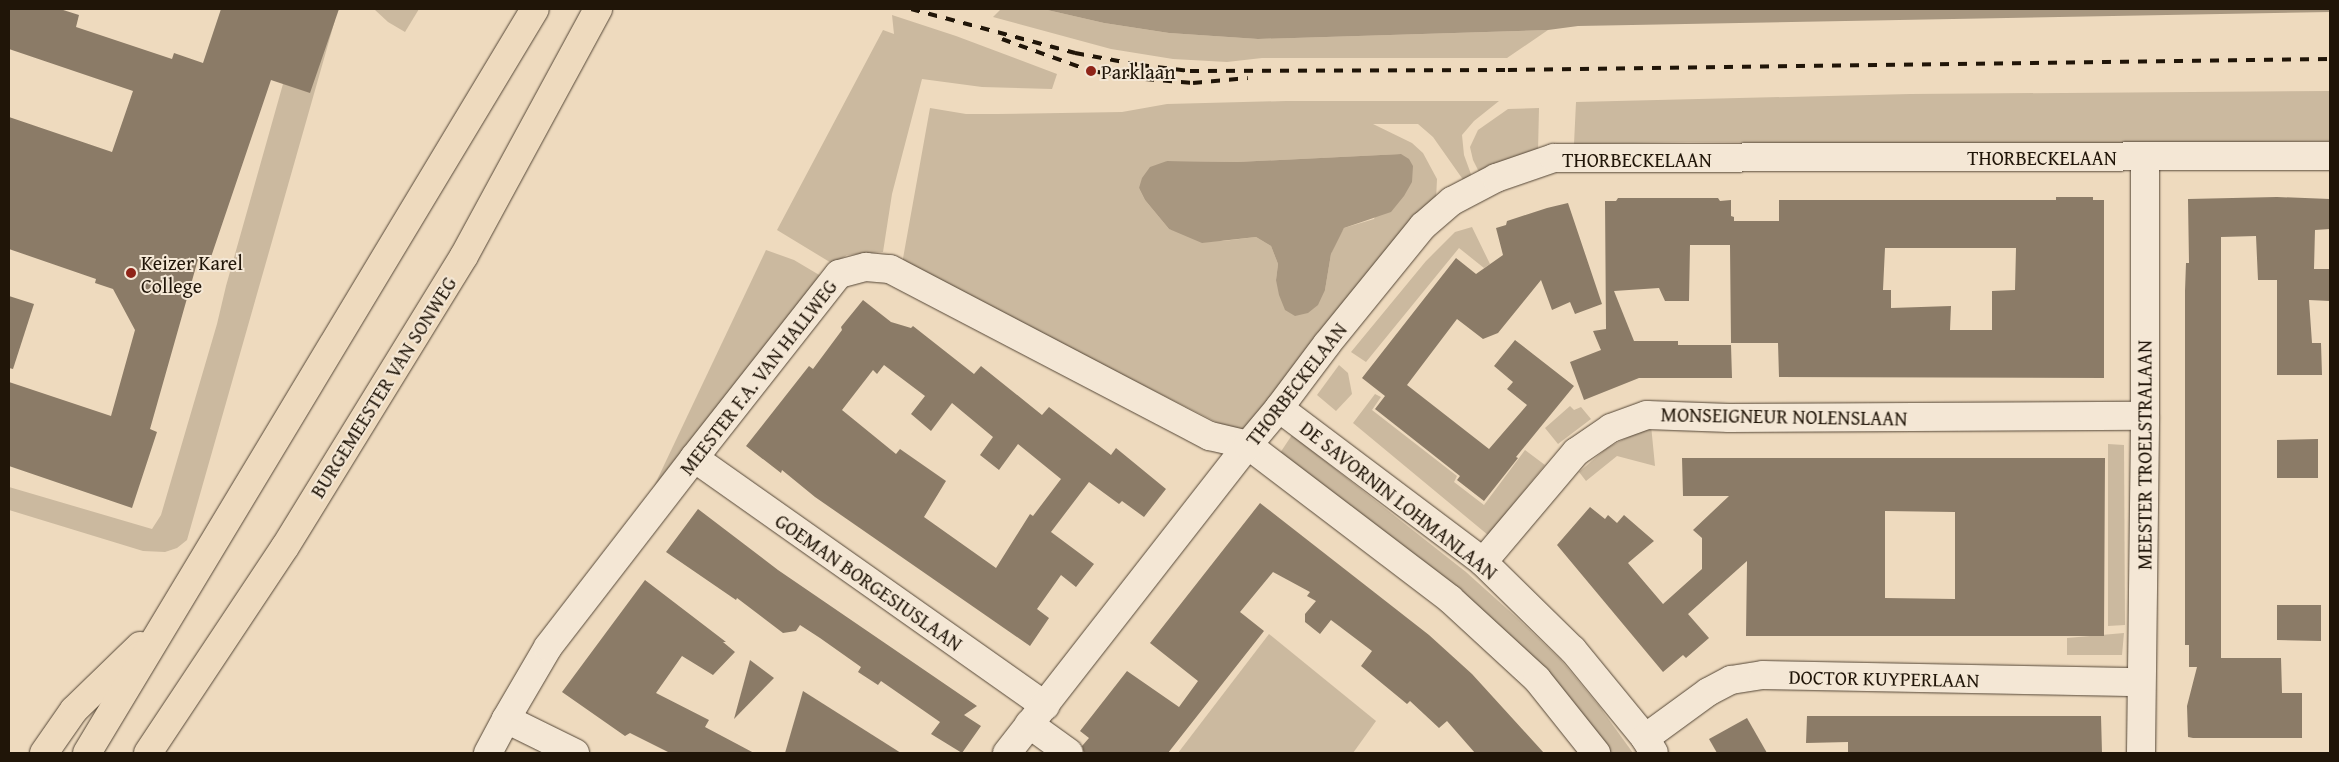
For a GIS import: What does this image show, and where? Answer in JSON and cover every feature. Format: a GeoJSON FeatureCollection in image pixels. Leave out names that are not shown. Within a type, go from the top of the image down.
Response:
{"type":"FeatureCollection","features":[{"type":"Feature","properties":{"kind":"highway"},"geometry":{"type":"LineString","coordinates":[[87,753],[535,9]]}},
{"type":"Feature","properties":{"kind":"highway","name":"BURGEMEESTER VAN SONWEG"},"geometry":{"type":"LineString","coordinates":[[148,753],[285,547],[464,256],[598,9]]}},
{"type":"Feature","properties":{"kind":"highway"},"geometry":{"type":"LineString","coordinates":[[44,753],[74,710],[166,621]]}},
{"type":"Feature","properties":{"kind":"street","name":"THORBECKELAAN"},"geometry":{"type":"LineString","coordinates":[[1007,753],[1248,444],[1279,408],[1351,314],[1423,226],[1452,201],[1496,178],[1554,158],[2330,156]]}},
{"type":"Feature","properties":{"kind":"street","name":"MEESTER TROELSTRALAAN"},"geometry":{"type":"LineString","coordinates":[[2141,753],[2145,416],[2145,157]]}},
{"type":"Feature","properties":{"kind":"street","name":"MEESTER F.A. VAN HALLWEG"},"geometry":{"type":"LineString","coordinates":[[488,753],[548,647],[839,274],[866,267],[890,269],[1210,436],[1248,444]]}},
{"type":"Feature","properties":{"kind":"street","name":"DE SAVORNIN LOHMANLAAN"},"geometry":{"type":"LineString","coordinates":[[1279,408],[1483,562],[1573,650],[1650,745]]}},
{"type":"Feature","properties":{"kind":"street","name":"MONSEIGNEUR NOLENSLAAN"},"geometry":{"type":"LineString","coordinates":[[1483,562],[1576,452],[1611,428],[1647,415],[1729,418],[2145,416]]}},
{"type":"Feature","properties":{"kind":"street"},"geometry":{"type":"LineString","coordinates":[[1248,444],[1450,599],[1537,679],[1596,753]]}},
{"type":"Feature","properties":{"kind":"street","name":"GOEMAN BORGESIUSLAAN"},"geometry":{"type":"LineString","coordinates":[[694,458],[1037,715],[1069,753]]}},
{"type":"Feature","properties":{"kind":"street","name":"DOCTOR KUYPERLAAN"},"geometry":{"type":"LineString","coordinates":[[1650,745],[1708,692],[1731,680],[1763,675],[2141,682]]}},
{"type":"Feature","properties":{"kind":"street"},"geometry":{"type":"LineString","coordinates":[[506,719],[575,753]]}},
{"type":"Feature","properties":{"kind":"shaded area"},"geometry":{"type":"Polygon","coordinates":[[[301,9],[335,9],[335,20],[187,540],[177,548],[165,552],[143,551],[9,510],[9,487],[152,529],[161,515],[217,324],[292,52],[309,27],[301,9]]]}},
{"type":"Feature","properties":{"kind":"shaded area"},"geometry":{"type":"Polygon","coordinates":[[[374,9],[419,9],[405,32],[388,22],[374,9]]]}},
{"type":"Feature","properties":{"kind":"shaded area"},"geometry":{"type":"Polygon","coordinates":[[[1001,9],[1043,9],[1104,23],[1169,33],[1258,39],[1548,30],[1507,58],[1262,58],[1227,62],[1173,59],[1111,49],[993,17],[1001,9]]]}},
{"type":"Feature","properties":{"kind":"shaded area"},"geometry":{"type":"Polygon","coordinates":[[[1043,9],[2330,9],[2330,12],[1578,26],[1548,30],[1258,39],[1169,33],[1104,23],[1043,9]]]}},
{"type":"Feature","properties":{"kind":"shaded area"},"geometry":{"type":"Polygon","coordinates":[[[892,15],[956,36],[1057,74],[1052,89],[982,87],[922,79],[892,194],[883,252],[847,255],[833,264],[777,230],[883,30],[894,34],[892,15]]]}},
{"type":"Feature","properties":{"kind":"shaded area"},"geometry":{"type":"Polygon","coordinates":[[[2330,91],[2330,141],[2029,145],[1689,142],[1574,144],[1576,102],[1910,94],[2330,91]]]}},
{"type":"Feature","properties":{"kind":"shaded area"},"geometry":{"type":"Polygon","coordinates":[[[1286,101],[1499,101],[1474,121],[1462,135],[1464,155],[1472,177],[1464,181],[1433,137],[1418,124],[1373,124],[1412,143],[1423,153],[1437,179],[1436,200],[1424,207],[1399,235],[1246,428],[1237,430],[1226,427],[902,264],[930,108],[966,114],[1122,112],[1167,104],[1286,101]],[[1401,154],[1237,162],[1167,161],[1139,188],[1145,200],[1169,229],[1223,241],[1256,237],[1271,246],[1278,264],[1276,280],[1325,290],[1331,254],[1344,228],[1374,219],[1401,154]]]}},
{"type":"Feature","properties":{"kind":"shaded area"},"geometry":{"type":"Polygon","coordinates":[[[1539,108],[1538,151],[1479,172],[1473,160],[1470,147],[1478,130],[1508,109],[1539,108]]]}},
{"type":"Feature","properties":{"kind":"shaded area"},"geometry":{"type":"Polygon","coordinates":[[[1401,154],[1409,159],[1413,166],[1412,182],[1404,196],[1391,212],[1344,228],[1331,254],[1325,290],[1318,305],[1308,313],[1295,316],[1285,310],[1279,295],[1276,280],[1278,264],[1271,246],[1256,237],[1202,243],[1169,229],[1145,200],[1139,188],[1142,178],[1150,167],[1167,161],[1237,162],[1401,154]]]}},
{"type":"Feature","properties":{"kind":"shaded area"},"geometry":{"type":"Polygon","coordinates":[[[1472,227],[1490,264],[1484,268],[1459,248],[1366,362],[1351,352],[1426,261],[1455,232],[1472,227]]]}},
{"type":"Feature","properties":{"kind":"shaded area"},"geometry":{"type":"Polygon","coordinates":[[[766,250],[794,260],[821,276],[648,499],[766,250]]]}},
{"type":"Feature","properties":{"kind":"shaded area"},"geometry":{"type":"Polygon","coordinates":[[[1339,365],[1348,373],[1352,394],[1336,411],[1317,395],[1339,365]]]}},
{"type":"Feature","properties":{"kind":"shaded area"},"geometry":{"type":"Polygon","coordinates":[[[1375,394],[1381,397],[1372,410],[1457,476],[1454,482],[1484,505],[1525,450],[1545,465],[1488,535],[1353,423],[1375,394]]]}},
{"type":"Feature","properties":{"kind":"shaded area"},"geometry":{"type":"Polygon","coordinates":[[[1570,406],[1574,410],[1581,407],[1591,419],[1558,444],[1545,428],[1570,406]]]}},
{"type":"Feature","properties":{"kind":"shaded area"},"geometry":{"type":"Polygon","coordinates":[[[1651,425],[1655,466],[1617,456],[1586,481],[1579,472],[1607,448],[1651,425]]]}},
{"type":"Feature","properties":{"kind":"shaded area"},"geometry":{"type":"Polygon","coordinates":[[[1292,435],[1466,572],[1515,616],[1561,660],[1599,706],[1633,753],[1607,753],[1280,453],[1292,435]]]}},
{"type":"Feature","properties":{"kind":"shaded area"},"geometry":{"type":"Polygon","coordinates":[[[2108,444],[2124,445],[2125,625],[2108,626],[2108,444]]]}},
{"type":"Feature","properties":{"kind":"shaded area"},"geometry":{"type":"Polygon","coordinates":[[[2124,633],[2122,655],[2067,655],[2067,638],[2124,633]]]}},
{"type":"Feature","properties":{"kind":"shaded area"},"geometry":{"type":"Polygon","coordinates":[[[1269,634],[1376,721],[1353,753],[1178,753],[1269,634]]]}},
{"type":"Feature","properties":{"kind":"building"},"geometry":{"type":"Polygon","coordinates":[[[9,9],[60,9],[79,15],[76,27],[172,59],[174,53],[203,63],[221,9],[339,9],[310,93],[271,80],[210,260],[199,256],[150,429],[157,432],[132,508],[9,466],[9,382],[111,416],[135,330],[113,289],[95,283],[96,279],[9,249],[9,117],[112,152],[133,91],[9,49],[9,9]]]}},
{"type":"Feature","properties":{"kind":"building"},"geometry":{"type":"Polygon","coordinates":[[[2056,197],[2093,197],[2093,200],[2104,200],[2104,378],[1779,377],[1778,343],[1731,343],[1730,245],[1690,245],[1689,301],[1665,301],[1659,288],[1614,291],[1634,341],[1678,341],[1678,345],[1731,345],[1732,378],[1639,378],[1584,400],[1570,362],[1601,350],[1593,331],[1606,329],[1605,201],[1616,201],[1618,198],[1718,198],[1720,201],[1731,200],[1731,216],[1734,217],[1734,221],[1779,221],[1779,200],[2056,200],[2056,197]],[[1885,248],[1883,290],[1891,290],[1891,308],[1951,306],[1950,330],[1992,330],[1992,291],[2015,290],[2016,248],[1885,248]]]}},
{"type":"Feature","properties":{"kind":"building"},"geometry":{"type":"Polygon","coordinates":[[[2277,197],[2330,199],[2330,229],[2315,230],[2314,269],[2330,269],[2330,301],[2309,300],[2312,343],[2321,343],[2322,375],[2277,375],[2277,280],[2258,280],[2256,236],[2221,237],[2221,658],[2281,658],[2282,693],[2302,693],[2302,738],[2193,738],[2188,737],[2187,706],[2197,667],[2189,667],[2189,645],[2185,645],[2185,291],[2186,263],[2189,263],[2188,199],[2277,197]]]}},
{"type":"Feature","properties":{"kind":"building"},"geometry":{"type":"Polygon","coordinates":[[[1568,203],[1602,304],[1575,314],[1570,302],[1552,310],[1541,280],[1498,333],[1483,339],[1457,319],[1407,385],[1489,449],[1527,405],[1507,389],[1513,382],[1494,366],[1515,340],[1574,386],[1516,457],[1518,458],[1484,501],[1457,480],[1460,476],[1375,409],[1385,396],[1362,378],[1456,258],[1476,274],[1503,255],[1496,228],[1506,225],[1507,221],[1568,203]]]}},
{"type":"Feature","properties":{"kind":"building"},"geometry":{"type":"Polygon","coordinates":[[[9,296],[34,304],[13,369],[9,368],[9,296]]]}},
{"type":"Feature","properties":{"kind":"building"},"geometry":{"type":"Polygon","coordinates":[[[863,300],[891,322],[911,328],[913,326],[974,374],[981,366],[1042,415],[1049,407],[1111,455],[1116,448],[1166,489],[1144,517],[1122,501],[1119,504],[1089,482],[1051,532],[1094,564],[1076,587],[1061,575],[1037,609],[1049,618],[1030,646],[815,497],[782,470],[781,473],[746,446],[809,366],[813,369],[842,330],[841,327],[863,300]],[[884,365],[877,374],[873,370],[842,410],[896,454],[900,449],[946,481],[924,517],[996,568],[1030,514],[1033,516],[1061,479],[1018,444],[999,470],[980,455],[993,437],[952,403],[931,431],[911,414],[925,396],[884,365]]]}},
{"type":"Feature","properties":{"kind":"building"},"geometry":{"type":"Polygon","coordinates":[[[2318,439],[2318,478],[2277,478],[2277,440],[2318,439]]]}},
{"type":"Feature","properties":{"kind":"building"},"geometry":{"type":"Polygon","coordinates":[[[1682,458],[2105,458],[2104,636],[1746,636],[1747,561],[1688,614],[1709,638],[1686,658],[1683,655],[1663,672],[1557,545],[1590,507],[1605,519],[1608,515],[1617,523],[1624,515],[1654,541],[1628,563],[1663,604],[1702,569],[1702,538],[1693,530],[1729,496],[1683,496],[1682,458]],[[1885,511],[1885,598],[1955,599],[1955,512],[1885,511]]]}},
{"type":"Feature","properties":{"kind":"building"},"geometry":{"type":"Polygon","coordinates":[[[1260,503],[1429,635],[1472,674],[1544,753],[1475,753],[1447,721],[1439,728],[1410,701],[1407,704],[1361,666],[1372,651],[1331,620],[1320,634],[1305,622],[1305,614],[1316,601],[1307,596],[1310,592],[1273,572],[1240,612],[1264,631],[1168,753],[1084,753],[1082,746],[1089,738],[1080,731],[1127,671],[1179,707],[1198,681],[1150,643],[1260,503]]]}},
{"type":"Feature","properties":{"kind":"building"},"geometry":{"type":"Polygon","coordinates":[[[698,509],[778,570],[977,706],[964,715],[981,726],[962,753],[931,734],[940,722],[881,681],[878,685],[858,672],[861,667],[820,638],[800,625],[796,631],[783,633],[737,598],[736,600],[666,552],[698,509]]]}},
{"type":"Feature","properties":{"kind":"building"},"geometry":{"type":"Polygon","coordinates":[[[645,580],[726,642],[723,642],[735,652],[713,675],[682,656],[656,693],[709,720],[705,727],[754,753],[670,753],[630,733],[625,736],[562,692],[645,580]]]}},
{"type":"Feature","properties":{"kind":"building"},"geometry":{"type":"Polygon","coordinates":[[[2277,605],[2321,605],[2321,641],[2277,640],[2277,605]]]}},
{"type":"Feature","properties":{"kind":"building"},"geometry":{"type":"Polygon","coordinates":[[[750,660],[774,678],[734,719],[750,660]]]}},
{"type":"Feature","properties":{"kind":"building"},"geometry":{"type":"Polygon","coordinates":[[[803,691],[901,753],[785,753],[803,691]]]}},
{"type":"Feature","properties":{"kind":"building"},"geometry":{"type":"Polygon","coordinates":[[[1807,716],[2101,716],[2102,753],[1848,752],[1848,742],[1806,743],[1807,716]]]}},
{"type":"Feature","properties":{"kind":"building"},"geometry":{"type":"Polygon","coordinates":[[[1747,718],[1767,753],[1717,753],[1709,739],[1747,718]]]}},
{"type":"Feature","properties":{"kind":"railway"},"geometry":{"type":"LineString","coordinates":[[911,9],[1075,53],[1140,65],[1190,71],[1508,70],[2330,59]]}},
{"type":"Feature","properties":{"kind":"railway"},"geometry":{"type":"LineString","coordinates":[[1002,39],[1091,71],[1145,79],[1193,83],[1248,78]]}},
{"type":"Feature","properties":{"kind":"place","name":"Parklaan"},"geometry":{"type":"Point","coordinates":[1091,71]}},
{"type":"Feature","properties":{"kind":"place","name":"Keizer Karel College"},"geometry":{"type":"Point","coordinates":[131,273]}}]}
